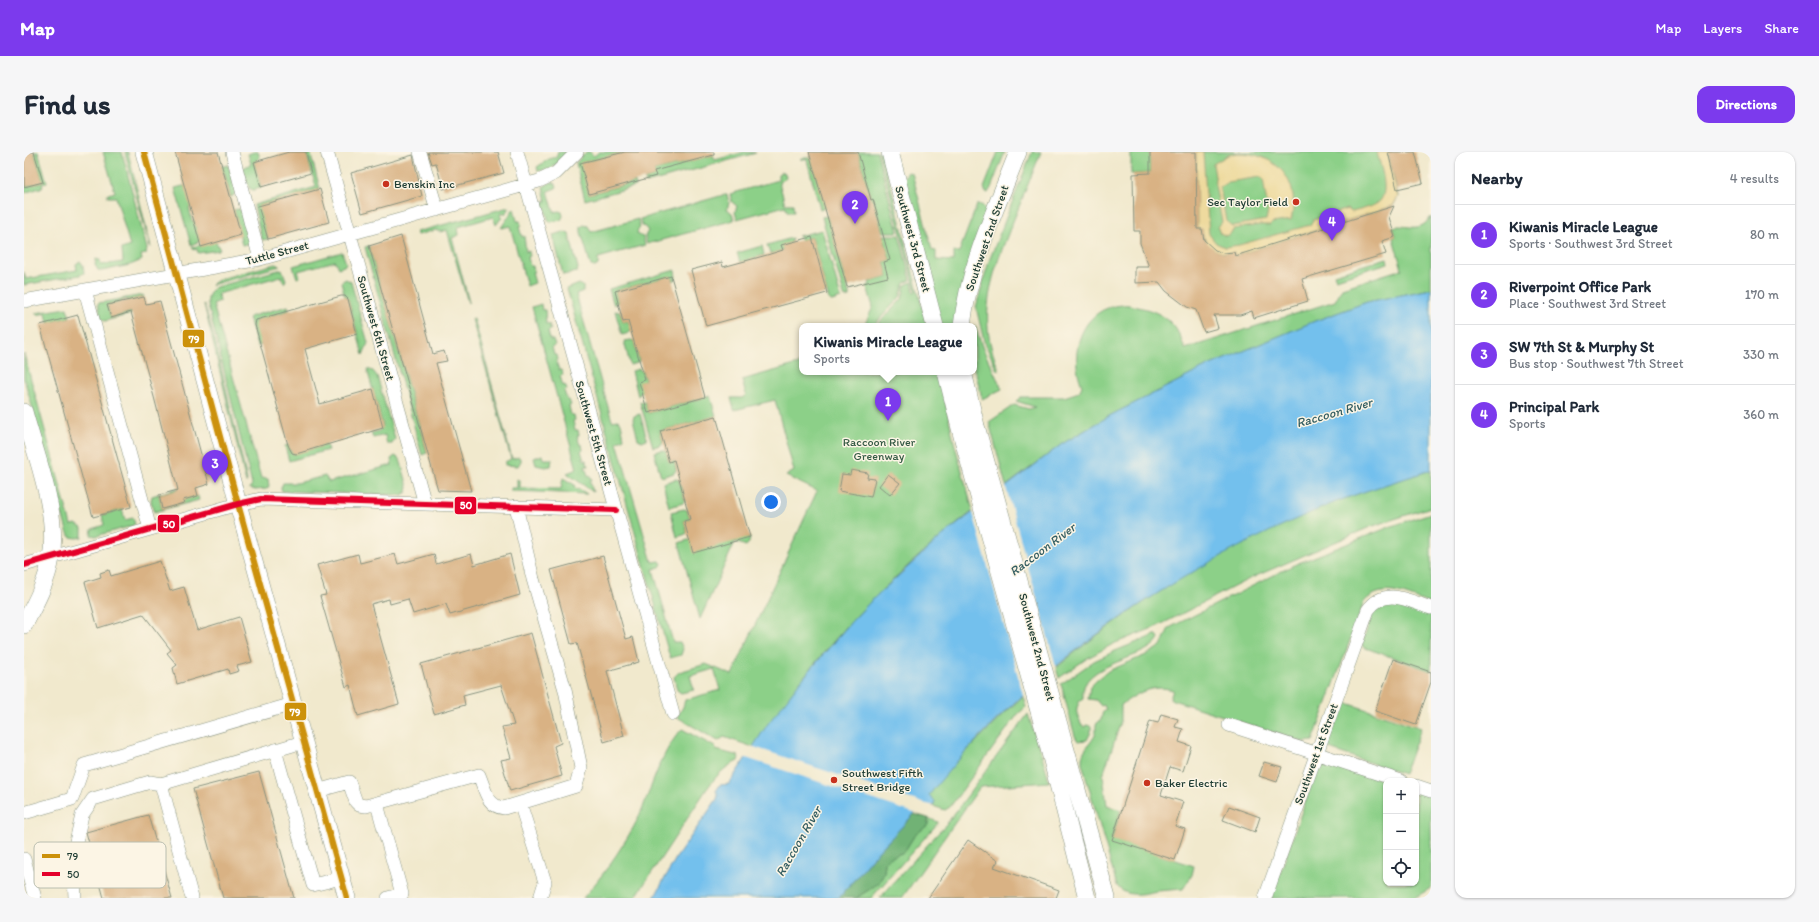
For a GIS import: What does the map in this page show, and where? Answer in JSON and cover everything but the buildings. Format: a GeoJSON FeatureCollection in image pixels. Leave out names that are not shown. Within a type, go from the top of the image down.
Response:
{"type":"FeatureCollection","features":[{"type":"Feature","properties":{"kind":"main road"},"geometry":{"type":"LineString","coordinates":[[144,152],[238,504],[347,898]]}},
{"type":"Feature","properties":{"kind":"main road","name":"Southwest 3rd Street"},"geometry":{"type":"LineString","coordinates":[[890,152],[934,323]]}},
{"type":"Feature","properties":{"kind":"main road","name":"Southwest 2nd Street"},"geometry":{"type":"LineString","coordinates":[[962,323],[969,281],[1018,152]]}},
{"type":"Feature","properties":{"kind":"main road"},"geometry":{"type":"LineString","coordinates":[[947,375],[969,431]]}},
{"type":"Feature","properties":{"kind":"main road","name":"Southwest 2nd Street"},"geometry":{"type":"LineString","coordinates":[[963,375],[969,431],[1050,724],[1107,898]]}},
{"type":"Feature","properties":{"kind":"main road"},"geometry":{"type":"LineString","coordinates":[[24,412],[48,499],[52,532],[51,558],[38,598],[24,625]]}},
{"type":"Feature","properties":{"kind":"main road","name":"Southwest 2nd Street"},"geometry":{"type":"LineString","coordinates":[[1050,724],[1087,898]]}},
{"type":"Feature","properties":{"kind":"street"},"geometry":{"type":"LineString","coordinates":[[232,152],[260,259]]}},
{"type":"Feature","properties":{"kind":"street","name":"Southwest 6th Street"},"geometry":{"type":"LineString","coordinates":[[327,152],[425,504]]}},
{"type":"Feature","properties":{"kind":"street"},"geometry":{"type":"LineString","coordinates":[[420,152],[437,210]]}},
{"type":"Feature","properties":{"kind":"street","name":"Southwest 5th Street"},"geometry":{"type":"LineString","coordinates":[[516,152],[673,714]]}},
{"type":"Feature","properties":{"kind":"street","name":"Tuttle Street"},"geometry":{"type":"LineString","coordinates":[[24,301],[260,259],[526,185],[551,176],[577,152]]}},
{"type":"Feature","properties":{"kind":"street"},"geometry":{"type":"LineString","coordinates":[[85,290],[150,529]]}},
{"type":"Feature","properties":{"kind":"street"},"geometry":{"type":"LineString","coordinates":[[24,565],[238,504],[269,499],[616,510]]}},
{"type":"Feature","properties":{"kind":"street"},"geometry":{"type":"LineString","coordinates":[[317,791],[349,782],[356,802],[359,805],[366,806],[479,776],[491,803],[496,807],[504,808],[576,786],[581,768],[565,690],[533,579],[516,506]]}},
{"type":"Feature","properties":{"kind":"street","name":"Southwest 1st Street"},"geometry":{"type":"LineString","coordinates":[[1265,898],[1368,610],[1376,601],[1389,596],[1397,597],[1431,608]]}},
{"type":"Feature","properties":{"kind":"street"},"geometry":{"type":"LineString","coordinates":[[72,799],[84,764],[293,704]]}},
{"type":"Feature","properties":{"kind":"street"},"geometry":{"type":"LineString","coordinates":[[1229,726],[1392,778]]}},
{"type":"Feature","properties":{"kind":"street"},"geometry":{"type":"LineString","coordinates":[[76,842],[82,815],[93,799],[150,782],[160,784],[303,742]]}},
{"type":"Feature","properties":{"kind":"street"},"geometry":{"type":"LineString","coordinates":[[275,750],[314,885],[341,878]]}},
{"type":"Feature","properties":{"kind":"street"},"geometry":{"type":"LineString","coordinates":[[160,784],[192,898]]}},
{"type":"Feature","properties":{"kind":"street"},"geometry":{"type":"LineString","coordinates":[[1419,787],[1431,791]]}},
{"type":"Feature","properties":{"kind":"street"},"geometry":{"type":"LineString","coordinates":[[24,813],[72,799],[87,808]]}},
{"type":"Feature","properties":{"kind":"street"},"geometry":{"type":"LineString","coordinates":[[520,803],[544,882],[540,898]]}},
{"type":"Feature","properties":{"kind":"street"},"geometry":{"type":"LineString","coordinates":[[377,804],[402,896],[388,898]]}},
{"type":"Feature","properties":{"kind":"street"},"geometry":{"type":"LineString","coordinates":[[24,859],[35,898]]}},
{"type":"Feature","properties":{"kind":"street"},"geometry":{"type":"LineString","coordinates":[[75,888],[75,898]]}},
{"type":"Feature","properties":{"kind":"green space"},"geometry":{"type":"Polygon","coordinates":[[[34,152],[38,152],[47,182],[42,184],[43,187],[24,193],[24,187],[43,182],[34,152]]]}},
{"type":"Feature","properties":{"kind":"green space"},"geometry":{"type":"Polygon","coordinates":[[[103,152],[122,152],[147,249],[146,254],[141,255],[142,260],[130,265],[102,271],[98,270],[95,265],[96,259],[100,260],[101,265],[123,262],[122,249],[130,246],[116,197],[108,197],[108,194],[115,192],[103,152]]]}},
{"type":"Feature","properties":{"kind":"green space"},"geometry":{"type":"Polygon","coordinates":[[[125,152],[128,152],[151,248],[150,247],[125,152]]]}},
{"type":"Feature","properties":{"kind":"green space"},"geometry":{"type":"Polygon","coordinates":[[[258,152],[260,158],[254,162],[261,188],[253,190],[249,188],[243,168],[251,164],[248,154],[258,152]]]}},
{"type":"Feature","properties":{"kind":"green space"},"geometry":{"type":"Polygon","coordinates":[[[306,152],[310,152],[320,189],[259,206],[268,239],[262,240],[254,205],[316,187],[306,152]]]}},
{"type":"Feature","properties":{"kind":"green space"},"geometry":{"type":"Polygon","coordinates":[[[569,152],[551,169],[538,171],[537,167],[549,159],[557,157],[557,153],[569,152]]]}},
{"type":"Feature","properties":{"kind":"green space"},"geometry":{"type":"Polygon","coordinates":[[[586,152],[590,152],[594,156],[599,152],[625,152],[581,163],[589,194],[635,182],[636,186],[585,200],[576,163],[586,152]]]}},
{"type":"Feature","properties":{"kind":"green space"},"geometry":{"type":"Polygon","coordinates":[[[744,152],[756,153],[646,183],[645,179],[655,176],[654,171],[713,155],[715,160],[744,152]]]}},
{"type":"Feature","properties":{"kind":"green space"},"geometry":{"type":"Polygon","coordinates":[[[858,152],[877,152],[898,232],[883,232],[873,199],[871,200],[858,152]]]}},
{"type":"Feature","properties":{"kind":"green space"},"geometry":{"type":"Polygon","coordinates":[[[879,152],[882,152],[926,323],[879,323],[902,299],[905,285],[912,282],[914,292],[916,291],[879,152]]]}},
{"type":"Feature","properties":{"kind":"green space"},"geometry":{"type":"Polygon","coordinates":[[[998,152],[1005,152],[991,188],[988,193],[986,193],[984,188],[998,152]]]}},
{"type":"Feature","properties":{"kind":"green space"},"geometry":{"type":"Polygon","coordinates":[[[1032,152],[1041,152],[1005,242],[993,277],[989,295],[988,331],[992,350],[999,369],[997,370],[984,341],[976,307],[989,261],[1032,152]]]}},
{"type":"Feature","properties":{"kind":"green space"},"geometry":{"type":"Polygon","coordinates":[[[1131,152],[1150,152],[1150,173],[1131,174],[1131,152]]]}},
{"type":"Feature","properties":{"kind":"green space","name":"Sec Taylor Field"},"geometry":{"type":"Polygon","coordinates":[[[1196,152],[1388,152],[1398,197],[1235,256],[1234,252],[1230,253],[1204,240],[1202,229],[1197,229],[1196,152]]]}},
{"type":"Feature","properties":{"kind":"green space"},"geometry":{"type":"Polygon","coordinates":[[[811,158],[825,207],[820,209],[807,160],[800,159],[811,158]]]}},
{"type":"Feature","properties":{"kind":"green space"},"geometry":{"type":"Polygon","coordinates":[[[228,165],[236,190],[234,195],[231,197],[224,172],[218,173],[216,168],[228,165]]]}},
{"type":"Feature","properties":{"kind":"green space"},"geometry":{"type":"Polygon","coordinates":[[[781,172],[785,173],[786,178],[779,182],[785,204],[793,204],[794,212],[788,212],[785,206],[737,219],[735,212],[737,206],[732,202],[730,194],[778,180],[778,174],[781,172]]]}},
{"type":"Feature","properties":{"kind":"green space"},"geometry":{"type":"Polygon","coordinates":[[[908,172],[912,173],[932,250],[936,251],[936,260],[954,261],[954,252],[959,252],[977,205],[982,205],[987,210],[956,323],[940,323],[904,177],[908,172]]]}},
{"type":"Feature","properties":{"kind":"green space"},"geometry":{"type":"Polygon","coordinates":[[[551,182],[555,183],[557,186],[556,188],[548,191],[554,212],[562,212],[563,216],[561,220],[549,222],[543,202],[546,201],[543,187],[551,182]]]}},
{"type":"Feature","properties":{"kind":"green space"},"geometry":{"type":"Polygon","coordinates":[[[185,186],[191,207],[189,208],[192,221],[194,221],[200,241],[191,245],[175,188],[185,186]]]}},
{"type":"Feature","properties":{"kind":"green space"},"geometry":{"type":"Polygon","coordinates":[[[727,194],[729,203],[727,209],[732,213],[734,220],[647,244],[645,236],[648,231],[642,226],[640,219],[727,194]]]}},
{"type":"Feature","properties":{"kind":"green space"},"geometry":{"type":"Polygon","coordinates":[[[509,207],[505,214],[503,212],[500,216],[502,217],[496,225],[493,217],[458,227],[459,235],[452,238],[469,302],[468,303],[447,230],[440,232],[436,230],[417,235],[416,232],[509,207]]]}},
{"type":"Feature","properties":{"kind":"green space"},"geometry":{"type":"Polygon","coordinates":[[[514,208],[517,221],[520,221],[521,226],[519,227],[522,237],[524,236],[526,252],[529,251],[530,256],[528,257],[530,266],[533,266],[534,272],[532,272],[535,283],[527,286],[510,226],[501,228],[514,208]]]}},
{"type":"Feature","properties":{"kind":"green space"},"geometry":{"type":"Polygon","coordinates":[[[234,210],[241,210],[250,243],[242,245],[234,210]]]}},
{"type":"Feature","properties":{"kind":"green space"},"geometry":{"type":"Polygon","coordinates":[[[827,216],[849,294],[849,297],[845,298],[822,217],[827,216]]]}},
{"type":"Feature","properties":{"kind":"green space"},"geometry":{"type":"Polygon","coordinates":[[[1431,217],[1431,289],[1367,302],[1315,321],[1208,366],[1111,415],[1062,444],[1006,486],[989,422],[1014,405],[1029,409],[1035,407],[1016,401],[1021,397],[1064,397],[1079,392],[1082,386],[1078,373],[1078,346],[1088,323],[1097,314],[1109,308],[1125,305],[1144,308],[1164,317],[1172,324],[1179,334],[1185,349],[1335,301],[1342,288],[1402,269],[1393,238],[1395,237],[1392,227],[1422,226],[1431,217]]]}},
{"type":"Feature","properties":{"kind":"green space"},"geometry":{"type":"Polygon","coordinates":[[[638,219],[640,227],[637,234],[643,237],[645,245],[598,258],[598,265],[595,267],[591,266],[581,232],[581,227],[584,225],[588,226],[591,232],[638,219]]]}},
{"type":"Feature","properties":{"kind":"green space"},"geometry":{"type":"Polygon","coordinates":[[[822,230],[841,298],[832,301],[829,300],[812,237],[801,240],[798,236],[822,230]]]}},
{"type":"Feature","properties":{"kind":"green space"},"geometry":{"type":"Polygon","coordinates":[[[564,232],[569,234],[578,268],[577,272],[563,275],[553,235],[564,232]]]}},
{"type":"Feature","properties":{"kind":"green space"},"geometry":{"type":"Polygon","coordinates":[[[883,235],[899,235],[911,280],[904,283],[900,297],[876,323],[865,323],[873,307],[867,286],[870,285],[869,282],[888,277],[884,262],[890,260],[883,235]]]}},
{"type":"Feature","properties":{"kind":"green space"},"geometry":{"type":"Polygon","coordinates":[[[792,238],[791,243],[782,245],[783,250],[770,254],[767,245],[792,238]]]}},
{"type":"Feature","properties":{"kind":"green space"},"geometry":{"type":"Polygon","coordinates":[[[216,242],[220,250],[198,253],[197,249],[194,250],[192,247],[216,242]]]}},
{"type":"Feature","properties":{"kind":"green space"},"geometry":{"type":"Polygon","coordinates":[[[369,246],[427,453],[422,455],[365,247],[369,246]]]}},
{"type":"Feature","properties":{"kind":"green space"},"geometry":{"type":"Polygon","coordinates":[[[762,246],[764,255],[740,262],[737,253],[762,246]]]}},
{"type":"Feature","properties":{"kind":"green space"},"geometry":{"type":"Polygon","coordinates":[[[342,252],[346,263],[344,266],[338,268],[335,261],[298,271],[300,277],[297,278],[293,266],[342,252]]]}},
{"type":"Feature","properties":{"kind":"green space"},"geometry":{"type":"Polygon","coordinates":[[[1387,258],[1388,263],[1336,279],[1334,274],[1387,258]]]}},
{"type":"Feature","properties":{"kind":"green space"},"geometry":{"type":"Polygon","coordinates":[[[80,261],[83,265],[84,273],[80,275],[24,285],[24,272],[26,279],[77,270],[76,264],[80,261]]]}},
{"type":"Feature","properties":{"kind":"green space"},"geometry":{"type":"Polygon","coordinates":[[[275,264],[280,266],[211,285],[220,279],[275,264]]]}},
{"type":"Feature","properties":{"kind":"green space"},"geometry":{"type":"Polygon","coordinates":[[[282,269],[286,280],[284,283],[281,276],[218,294],[220,301],[213,304],[261,478],[268,479],[269,486],[267,489],[255,490],[249,488],[252,485],[208,300],[210,293],[216,287],[282,269]]]}},
{"type":"Feature","properties":{"kind":"green space"},"geometry":{"type":"Polygon","coordinates":[[[675,270],[676,278],[673,281],[671,276],[615,291],[618,302],[614,305],[609,289],[675,270]]]}},
{"type":"Feature","properties":{"kind":"green space"},"geometry":{"type":"Polygon","coordinates":[[[346,279],[351,282],[368,343],[363,355],[348,299],[345,296],[341,282],[346,279]]]}},
{"type":"Feature","properties":{"kind":"green space"},"geometry":{"type":"Polygon","coordinates":[[[579,284],[583,286],[583,291],[576,294],[612,421],[618,420],[621,423],[624,438],[617,442],[652,562],[660,561],[662,564],[659,568],[653,569],[673,642],[680,642],[683,649],[681,655],[670,658],[567,289],[579,284]]]}},
{"type":"Feature","properties":{"kind":"green space"},"geometry":{"type":"Polygon","coordinates":[[[143,295],[144,297],[127,301],[127,299],[107,305],[111,318],[131,312],[131,314],[105,321],[101,319],[98,303],[143,295]]]}},
{"type":"Feature","properties":{"kind":"green space"},"geometry":{"type":"Polygon","coordinates":[[[204,304],[214,338],[247,480],[246,483],[204,304]]]}},
{"type":"Feature","properties":{"kind":"green space"},"geometry":{"type":"Polygon","coordinates":[[[541,304],[542,310],[545,310],[546,324],[549,324],[551,330],[548,331],[550,340],[553,340],[555,346],[552,347],[554,355],[557,355],[558,360],[556,361],[559,370],[561,370],[563,375],[560,376],[563,386],[565,385],[567,390],[564,391],[567,400],[569,400],[571,405],[569,406],[571,415],[574,415],[575,420],[573,421],[575,430],[578,430],[579,435],[577,436],[580,445],[582,445],[583,450],[581,451],[584,460],[586,460],[588,466],[585,466],[588,476],[590,475],[592,480],[590,481],[593,492],[567,473],[577,469],[532,307],[541,304]]]}},
{"type":"Feature","properties":{"kind":"green space"},"geometry":{"type":"Polygon","coordinates":[[[288,306],[289,310],[255,321],[261,345],[257,346],[249,317],[288,306]]]}},
{"type":"Feature","properties":{"kind":"green space"},"geometry":{"type":"Polygon","coordinates":[[[67,308],[70,317],[48,323],[46,313],[37,315],[35,313],[67,308]]]}},
{"type":"Feature","properties":{"kind":"green space"},"geometry":{"type":"Polygon","coordinates":[[[615,311],[620,312],[623,322],[628,321],[631,330],[629,333],[622,335],[615,311]]]}},
{"type":"Feature","properties":{"kind":"green space"},"geometry":{"type":"Polygon","coordinates":[[[472,319],[474,319],[512,459],[519,457],[521,461],[518,466],[505,465],[505,462],[511,459],[472,319]]]}},
{"type":"Feature","properties":{"kind":"green space"},"geometry":{"type":"Polygon","coordinates":[[[977,332],[983,349],[1002,389],[982,399],[976,375],[977,332]]]}},
{"type":"Feature","properties":{"kind":"green space"},"geometry":{"type":"Polygon","coordinates":[[[624,341],[634,341],[639,361],[630,365],[624,341]]]}},
{"type":"Feature","properties":{"kind":"green space"},"geometry":{"type":"Polygon","coordinates":[[[24,354],[71,525],[76,524],[82,528],[82,537],[70,537],[67,531],[24,378],[24,354]]]}},
{"type":"Feature","properties":{"kind":"green space","name":"Raccoon River Greenway"},"geometry":{"type":"Polygon","coordinates":[[[799,364],[799,375],[940,375],[954,442],[973,511],[910,564],[852,621],[800,682],[753,747],[724,737],[718,741],[677,717],[685,700],[720,690],[714,669],[690,676],[694,690],[681,693],[677,690],[674,677],[679,672],[706,664],[732,675],[817,491],[786,476],[794,471],[775,400],[734,410],[731,398],[742,398],[746,395],[742,380],[799,364]]]}},
{"type":"Feature","properties":{"kind":"green space"},"geometry":{"type":"Polygon","coordinates":[[[367,369],[373,371],[377,376],[395,439],[392,444],[387,444],[385,435],[373,438],[371,433],[379,431],[383,426],[367,369]]]}},
{"type":"Feature","properties":{"kind":"green space"},"geometry":{"type":"Polygon","coordinates":[[[639,369],[642,371],[645,380],[642,392],[638,396],[632,371],[639,369]]]}},
{"type":"Feature","properties":{"kind":"green space"},"geometry":{"type":"Polygon","coordinates":[[[710,396],[716,416],[660,431],[663,441],[661,445],[653,447],[640,402],[645,402],[648,413],[710,396]]]}},
{"type":"Feature","properties":{"kind":"green space"},"geometry":{"type":"Polygon","coordinates":[[[640,414],[647,439],[642,441],[638,439],[633,419],[634,416],[640,414]]]}},
{"type":"Feature","properties":{"kind":"green space"},"geometry":{"type":"Polygon","coordinates":[[[288,445],[291,452],[294,454],[326,445],[328,450],[289,461],[285,446],[288,445]]]}},
{"type":"Feature","properties":{"kind":"green space"},"geometry":{"type":"Polygon","coordinates":[[[663,450],[666,451],[669,462],[674,460],[676,470],[674,473],[661,477],[654,452],[663,450]]]}},
{"type":"Feature","properties":{"kind":"green space"},"geometry":{"type":"Polygon","coordinates":[[[542,455],[543,459],[552,459],[551,466],[545,467],[536,465],[534,458],[542,455]]]}},
{"type":"Feature","properties":{"kind":"green space"},"geometry":{"type":"Polygon","coordinates":[[[395,456],[400,459],[408,487],[407,492],[402,495],[282,491],[281,488],[283,483],[297,483],[325,476],[329,482],[392,465],[391,459],[395,456]]]}},
{"type":"Feature","properties":{"kind":"green space"},"geometry":{"type":"Polygon","coordinates":[[[1431,470],[1431,507],[1370,527],[1249,579],[1158,626],[1113,644],[1086,659],[1059,678],[1056,668],[1087,643],[1151,597],[1184,576],[1253,539],[1325,506],[1364,491],[1431,470]]]}},
{"type":"Feature","properties":{"kind":"green space"},"geometry":{"type":"Polygon","coordinates":[[[563,478],[575,485],[574,487],[577,489],[578,488],[587,494],[511,491],[511,488],[517,488],[517,479],[520,481],[520,488],[561,489],[563,478]]]}},
{"type":"Feature","properties":{"kind":"green space"},"geometry":{"type":"Polygon","coordinates":[[[676,479],[679,480],[685,501],[669,507],[663,483],[676,479]]]}},
{"type":"Feature","properties":{"kind":"green space"},"geometry":{"type":"Polygon","coordinates":[[[178,488],[178,490],[159,495],[162,509],[183,503],[183,500],[198,496],[199,500],[154,512],[151,501],[152,496],[178,488]]]}},
{"type":"Feature","properties":{"kind":"green space"},"geometry":{"type":"Polygon","coordinates":[[[122,509],[125,520],[133,518],[135,524],[96,536],[91,535],[92,529],[104,525],[102,515],[122,509]]]}},
{"type":"Feature","properties":{"kind":"green space"},"geometry":{"type":"Polygon","coordinates":[[[684,509],[687,510],[690,519],[684,521],[687,532],[686,534],[677,537],[671,512],[684,509]]]}},
{"type":"Feature","properties":{"kind":"green space"},"geometry":{"type":"Polygon","coordinates":[[[1431,513],[1431,604],[1396,592],[1379,592],[1364,602],[1313,741],[1303,742],[1170,699],[1173,690],[1165,688],[1151,689],[1139,693],[1121,705],[1121,721],[1103,775],[1107,805],[1121,810],[1112,839],[1194,866],[1192,875],[1183,889],[1135,894],[1130,894],[1121,890],[1117,886],[1082,763],[1084,752],[1096,731],[1096,724],[1101,720],[1103,711],[1106,710],[1104,705],[1101,706],[1096,700],[1088,699],[1090,687],[1108,671],[1146,655],[1161,646],[1169,628],[1296,564],[1392,526],[1431,513]]]}},
{"type":"Feature","properties":{"kind":"green space"},"geometry":{"type":"Polygon","coordinates":[[[750,537],[749,543],[746,546],[735,542],[700,619],[679,543],[688,540],[750,537]]]}},
{"type":"Feature","properties":{"kind":"green space"},"geometry":{"type":"Polygon","coordinates":[[[1395,601],[1431,613],[1431,671],[1363,647],[1362,644],[1374,610],[1379,606],[1395,601]]]}},
{"type":"Feature","properties":{"kind":"green space"},"geometry":{"type":"Polygon","coordinates":[[[1155,635],[1159,638],[1153,646],[1102,669],[1091,676],[1084,686],[1083,698],[1078,702],[1077,712],[1081,725],[1085,727],[1086,725],[1091,726],[1091,732],[1087,740],[1078,741],[1075,736],[1061,684],[1094,661],[1155,635]]]}},
{"type":"Feature","properties":{"kind":"green space"},"geometry":{"type":"Polygon","coordinates":[[[1023,696],[1026,707],[1018,714],[950,807],[945,810],[933,806],[935,801],[928,795],[950,769],[998,719],[1023,696]]]}},
{"type":"Feature","properties":{"kind":"green space"},"geometry":{"type":"Polygon","coordinates":[[[1344,702],[1421,728],[1404,774],[1332,750],[1326,745],[1341,703],[1344,702]]]}},
{"type":"Feature","properties":{"kind":"green space"},"geometry":{"type":"Polygon","coordinates":[[[1028,714],[1049,782],[980,787],[902,898],[880,898],[948,822],[1028,714]]]}},
{"type":"Feature","properties":{"kind":"green space"},"geometry":{"type":"Polygon","coordinates":[[[682,729],[715,747],[716,750],[739,756],[738,761],[733,763],[716,777],[706,790],[635,898],[583,898],[610,864],[633,828],[666,751],[682,729]]]}},
{"type":"Feature","properties":{"kind":"green space"},"geometry":{"type":"Polygon","coordinates":[[[1327,762],[1383,780],[1383,886],[1419,886],[1419,792],[1431,796],[1431,888],[1414,898],[1271,898],[1319,763],[1327,762]]]}},
{"type":"Feature","properties":{"kind":"green space"},"geometry":{"type":"Polygon","coordinates":[[[914,814],[928,818],[928,825],[914,836],[904,852],[889,858],[885,863],[884,872],[879,883],[856,898],[839,898],[872,858],[914,814]]]}},
{"type":"Feature","properties":{"kind":"green space"},"geometry":{"type":"Polygon","coordinates":[[[928,818],[938,823],[871,898],[856,898],[872,888],[884,872],[885,863],[889,858],[904,852],[914,836],[929,822],[928,818]]]}},
{"type":"Feature","properties":{"kind":"sand"},"geometry":{"type":"Polygon","coordinates":[[[1196,152],[1203,152],[1209,234],[1216,243],[1225,247],[1239,245],[1310,225],[1313,220],[1347,209],[1352,212],[1376,204],[1381,200],[1384,187],[1384,180],[1377,152],[1388,152],[1398,197],[1393,206],[1235,256],[1234,252],[1222,252],[1212,248],[1205,240],[1202,229],[1197,229],[1196,152]]]}},
{"type":"Feature","properties":{"kind":"sand"},"geometry":{"type":"Polygon","coordinates":[[[1236,153],[1250,154],[1263,158],[1274,163],[1283,172],[1289,181],[1293,193],[1291,220],[1272,223],[1270,225],[1233,229],[1231,233],[1226,236],[1220,233],[1218,227],[1222,222],[1215,185],[1213,164],[1228,155],[1236,153]],[[1260,177],[1228,182],[1220,187],[1226,221],[1232,226],[1266,220],[1268,211],[1263,179],[1260,177]]]}},
{"type":"Feature","properties":{"kind":"water","name":"Raccoon River"},"geometry":{"type":"Polygon","coordinates":[[[1431,289],[1431,470],[1337,502],[1268,532],[1213,560],[1108,626],[1059,664],[1013,704],[969,748],[929,795],[935,801],[933,806],[923,807],[914,814],[872,858],[839,898],[654,898],[676,858],[717,799],[718,795],[716,791],[720,785],[729,784],[767,725],[799,683],[851,622],[873,599],[942,536],[1062,444],[1111,415],[1208,366],[1315,321],[1367,302],[1431,289]]]}},
{"type":"Feature","properties":{"kind":"pier"},"geometry":{"type":"Polygon","coordinates":[[[1005,484],[1057,670],[1024,698],[972,509],[1005,484]]]}},
{"type":"Feature","properties":{"kind":"pier","name":"Southwest Fifth Street Bridge"},"geometry":{"type":"Polygon","coordinates":[[[751,746],[935,806],[924,809],[917,814],[743,757],[751,746]]]}},
{"type":"Feature","properties":{"kind":"transit line","name":"79"},"geometry":{"type":"LineString","coordinates":[[144,152],[238,504],[347,898]]}},
{"type":"Feature","properties":{"kind":"transit line","name":"50"},"geometry":{"type":"LineString","coordinates":[[24,565],[238,504],[261,499],[616,510]]}},
{"type":"Feature","properties":{"kind":"place","name":"Benskin Inc"},"geometry":{"type":"Point","coordinates":[386,184]}},
{"type":"Feature","properties":{"kind":"place","name":"Sec Taylor Field"},"geometry":{"type":"Point","coordinates":[1296,202]}},
{"type":"Feature","properties":{"kind":"place","name":"Riverpoint Office Park"},"geometry":{"type":"Point","coordinates":[855,224]}},
{"type":"Feature","properties":{"kind":"place","name":"Principal Park"},"geometry":{"type":"Point","coordinates":[1332,241]}},
{"type":"Feature","properties":{"kind":"place","name":"Kiwanis Miracle League"},"geometry":{"type":"Point","coordinates":[888,421]}},
{"type":"Feature","properties":{"kind":"place","name":"SW 7th St & Murphy St"},"geometry":{"type":"Point","coordinates":[215,483]}},
{"type":"Feature","properties":{"kind":"place","name":"Southwest Fifth Street Bridge"},"geometry":{"type":"Point","coordinates":[834,780]}},
{"type":"Feature","properties":{"kind":"place","name":"Baker Electric"},"geometry":{"type":"Point","coordinates":[1147,783]}}]}
